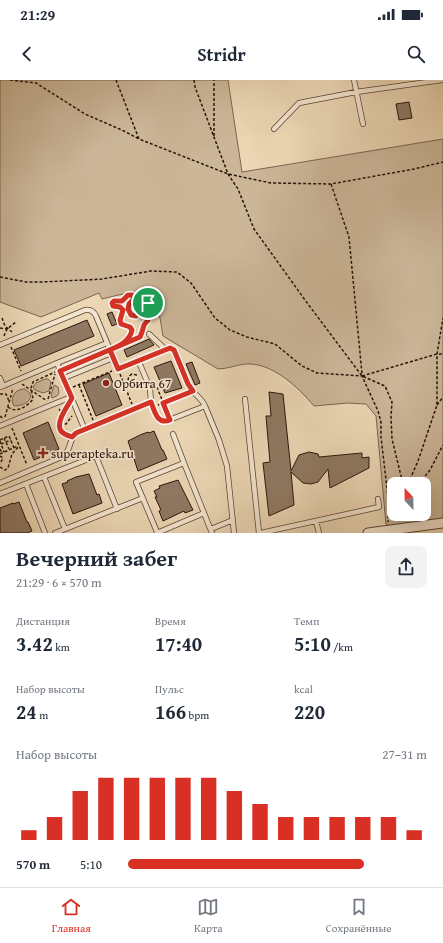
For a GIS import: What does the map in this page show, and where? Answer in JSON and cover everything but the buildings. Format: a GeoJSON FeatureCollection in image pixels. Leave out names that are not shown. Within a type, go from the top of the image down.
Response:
{"type":"FeatureCollection","features":[{"type":"Feature","properties":{"kind":"street"},"geometry":{"type":"LineString","coordinates":[[368,533],[390,530],[408,531],[443,523]]}},
{"type":"Feature","properties":{"kind":"lane"},"geometry":{"type":"LineString","coordinates":[[354,80],[362,124]]}},
{"type":"Feature","properties":{"kind":"lane"},"geometry":{"type":"LineString","coordinates":[[274,129],[299,102],[356,92],[442,80]]}},
{"type":"Feature","properties":{"kind":"lane"},"geometry":{"type":"LineString","coordinates":[[0,345],[88,310],[94,313],[118,369],[165,349],[170,348],[174,350],[188,384],[202,400],[219,440],[227,466],[234,533]]}},
{"type":"Feature","properties":{"kind":"lane"},"geometry":{"type":"LineString","coordinates":[[149,334],[165,349]]}},
{"type":"Feature","properties":{"kind":"lane"},"geometry":{"type":"LineString","coordinates":[[0,378],[2,387],[107,343]]}},
{"type":"Feature","properties":{"kind":"lane"},"geometry":{"type":"LineString","coordinates":[[64,378],[113,358]]}},
{"type":"Feature","properties":{"kind":"lane"},"geometry":{"type":"LineString","coordinates":[[138,360],[151,392],[152,405],[160,421],[164,422],[205,406]]}},
{"type":"Feature","properties":{"kind":"lane"},"geometry":{"type":"LineString","coordinates":[[58,363],[58,371],[64,378],[85,430]]}},
{"type":"Feature","properties":{"kind":"lane"},"geometry":{"type":"LineString","coordinates":[[0,426],[72,397]]}},
{"type":"Feature","properties":{"kind":"lane"},"geometry":{"type":"LineString","coordinates":[[245,399],[260,533],[379,507],[378,499]]}},
{"type":"Feature","properties":{"kind":"lane"},"geometry":{"type":"LineString","coordinates":[[0,482],[64,456],[69,449],[72,437],[76,433],[134,409],[152,405]]}},
{"type":"Feature","properties":{"kind":"lane"},"geometry":{"type":"LineString","coordinates":[[173,434],[211,531],[233,520]]}},
{"type":"Feature","properties":{"kind":"lane"},"geometry":{"type":"LineString","coordinates":[[0,494],[96,456],[117,509]]}},
{"type":"Feature","properties":{"kind":"lane"},"geometry":{"type":"LineString","coordinates":[[184,463],[136,482],[157,533],[204,513]]}},
{"type":"Feature","properties":{"kind":"lane"},"geometry":{"type":"LineString","coordinates":[[44,477],[65,529]]}},
{"type":"Feature","properties":{"kind":"lane"},"geometry":{"type":"LineString","coordinates":[[26,484],[45,533]]}},
{"type":"Feature","properties":{"kind":"lane"},"geometry":{"type":"LineString","coordinates":[[56,533],[143,498]]}},
{"type":"Feature","properties":{"kind":"lane"},"geometry":{"type":"LineString","coordinates":[[316,521],[319,533]]}},
{"type":"Feature","properties":{"kind":"path"},"geometry":{"type":"LineString","coordinates":[[10,80],[36,83],[85,114],[124,130],[138,139],[228,174],[271,183],[331,184],[414,169],[443,162]]}},
{"type":"Feature","properties":{"kind":"path"},"geometry":{"type":"LineString","coordinates":[[116,80],[138,139]]}},
{"type":"Feature","properties":{"kind":"path"},"geometry":{"type":"LineString","coordinates":[[194,80],[195,87],[228,174],[238,189],[254,229],[362,376],[378,411],[381,422],[381,437],[388,497],[387,519],[390,530]]}},
{"type":"Feature","properties":{"kind":"path"},"geometry":{"type":"LineString","coordinates":[[214,80],[214,138]]}},
{"type":"Feature","properties":{"kind":"path"},"geometry":{"type":"LineString","coordinates":[[331,184],[349,237],[362,376]]}},
{"type":"Feature","properties":{"kind":"path"},"geometry":{"type":"LineString","coordinates":[[0,277],[26,282],[42,282],[102,279],[151,270],[177,272],[191,283],[215,318],[230,330],[247,337],[275,344],[302,366],[317,373],[362,376],[385,386],[392,402],[392,440],[401,477]]}},
{"type":"Feature","properties":{"kind":"path"},"geometry":{"type":"LineString","coordinates":[[8,407],[14,410],[28,405],[33,399],[31,386],[34,381],[140,337],[144,325],[151,314],[150,306],[145,303],[139,305],[138,315],[134,316],[130,313],[128,306],[134,298],[131,294],[123,301],[114,301],[112,304],[113,306],[120,307],[123,310],[120,320],[121,324],[130,327],[132,330],[130,337],[122,344]]}},
{"type":"Feature","properties":{"kind":"path"},"geometry":{"type":"LineString","coordinates":[[2,318],[3,324],[12,332]]}},
{"type":"Feature","properties":{"kind":"path"},"geometry":{"type":"LineString","coordinates":[[437,405],[437,354],[443,318]]}},
{"type":"Feature","properties":{"kind":"path"},"geometry":{"type":"LineString","coordinates":[[0,345],[7,329],[16,322]]}},
{"type":"Feature","properties":{"kind":"path"},"geometry":{"type":"LineString","coordinates":[[0,328],[7,329]]}},
{"type":"Feature","properties":{"kind":"path"},"geometry":{"type":"LineString","coordinates":[[8,342],[23,378]]}},
{"type":"Feature","properties":{"kind":"path"},"geometry":{"type":"LineString","coordinates":[[362,376],[437,354],[443,354]]}},
{"type":"Feature","properties":{"kind":"path"},"geometry":{"type":"LineString","coordinates":[[0,416],[4,419],[15,381],[48,401],[58,371],[58,363]]}},
{"type":"Feature","properties":{"kind":"path"},"geometry":{"type":"LineString","coordinates":[[68,389],[118,369],[134,409]]}},
{"type":"Feature","properties":{"kind":"path"},"geometry":{"type":"LineString","coordinates":[[143,372],[136,375],[130,374],[128,380],[129,385],[132,388],[135,388],[137,386],[137,381],[146,377]]}},
{"type":"Feature","properties":{"kind":"path"},"geometry":{"type":"LineString","coordinates":[[79,385],[96,425]]}},
{"type":"Feature","properties":{"kind":"path"},"geometry":{"type":"LineString","coordinates":[[156,386],[170,420]]}},
{"type":"Feature","properties":{"kind":"path"},"geometry":{"type":"LineString","coordinates":[[152,405],[163,403],[193,391]]}},
{"type":"Feature","properties":{"kind":"path"},"geometry":{"type":"LineString","coordinates":[[0,394],[6,394],[9,402]]}},
{"type":"Feature","properties":{"kind":"path"},"geometry":{"type":"LineString","coordinates":[[72,397],[60,421],[62,432],[72,437]]}},
{"type":"Feature","properties":{"kind":"path"},"geometry":{"type":"LineString","coordinates":[[411,477],[437,405],[443,397]]}},
{"type":"Feature","properties":{"kind":"path"},"geometry":{"type":"LineString","coordinates":[[52,405],[61,410],[63,414]]}},
{"type":"Feature","properties":{"kind":"path"},"geometry":{"type":"LineString","coordinates":[[60,421],[63,424],[66,424],[77,412]]}},
{"type":"Feature","properties":{"kind":"path"},"geometry":{"type":"LineString","coordinates":[[10,422],[30,470]]}},
{"type":"Feature","properties":{"kind":"path"},"geometry":{"type":"LineString","coordinates":[[4,452],[0,440],[9,436],[14,448]]}},
{"type":"Feature","properties":{"kind":"path"},"geometry":{"type":"LineString","coordinates":[[4,438],[9,450]]}},
{"type":"Feature","properties":{"kind":"path"},"geometry":{"type":"LineString","coordinates":[[1,444],[11,440]]}},
{"type":"Feature","properties":{"kind":"path"},"geometry":{"type":"LineString","coordinates":[[424,477],[430,470],[443,445]]}},
{"type":"Feature","properties":{"kind":"path"},"geometry":{"type":"LineString","coordinates":[[1,454],[19,446]]}},
{"type":"Feature","properties":{"kind":"path"},"geometry":{"type":"LineString","coordinates":[[0,449],[3,458],[0,466],[5,470],[8,468],[13,452],[19,446]]}},
{"type":"Feature","properties":{"kind":"shaded area"},"geometry":{"type":"Polygon","coordinates":[[[0,80],[228,80],[242,172],[443,139],[443,519],[395,528],[386,524],[376,416],[366,404],[348,403],[314,406],[284,377],[265,367],[255,364],[245,364],[218,369],[163,336],[157,306],[152,297],[146,294],[131,293],[102,299],[99,293],[41,317],[0,302],[0,80]]]}},
{"type":"Feature","properties":{"kind":"shaded area"},"geometry":{"type":"Polygon","coordinates":[[[48,379],[51,382],[49,391],[43,393],[35,390],[33,387],[36,383],[48,379]]]}},
{"type":"Feature","properties":{"kind":"shaded area"},"geometry":{"type":"Polygon","coordinates":[[[54,385],[58,387],[59,393],[57,396],[52,398],[51,396],[54,385]]]}},
{"type":"Feature","properties":{"kind":"shaded area"},"geometry":{"type":"Polygon","coordinates":[[[25,389],[30,393],[30,399],[26,403],[14,406],[12,401],[14,394],[25,389]]]}},
{"type":"Feature","properties":{"kind":"place","name":"Орбита 67"},"geometry":{"type":"Point","coordinates":[106,383]}},
{"type":"Feature","properties":{"kind":"place","name":"superapteka.ru"},"geometry":{"type":"Point","coordinates":[43,453]}},
{"type":"Feature","properties":{"kind":"route"},"geometry":{"type":"LineString","coordinates":[[148,303],[140,304],[138,315],[134,316],[131,315],[128,309],[129,304],[134,299],[134,296],[131,294],[122,301],[114,301],[112,303],[113,306],[120,307],[123,310],[120,323],[124,326],[130,327],[132,330],[130,337],[122,344],[110,350],[118,369],[170,348],[174,350],[188,384],[193,391],[163,403],[170,420],[164,422],[158,419],[151,402],[76,433],[72,437],[63,433],[59,425],[60,421],[72,398],[60,371],[122,344],[140,337],[142,328],[151,314],[148,303]]}}]}
